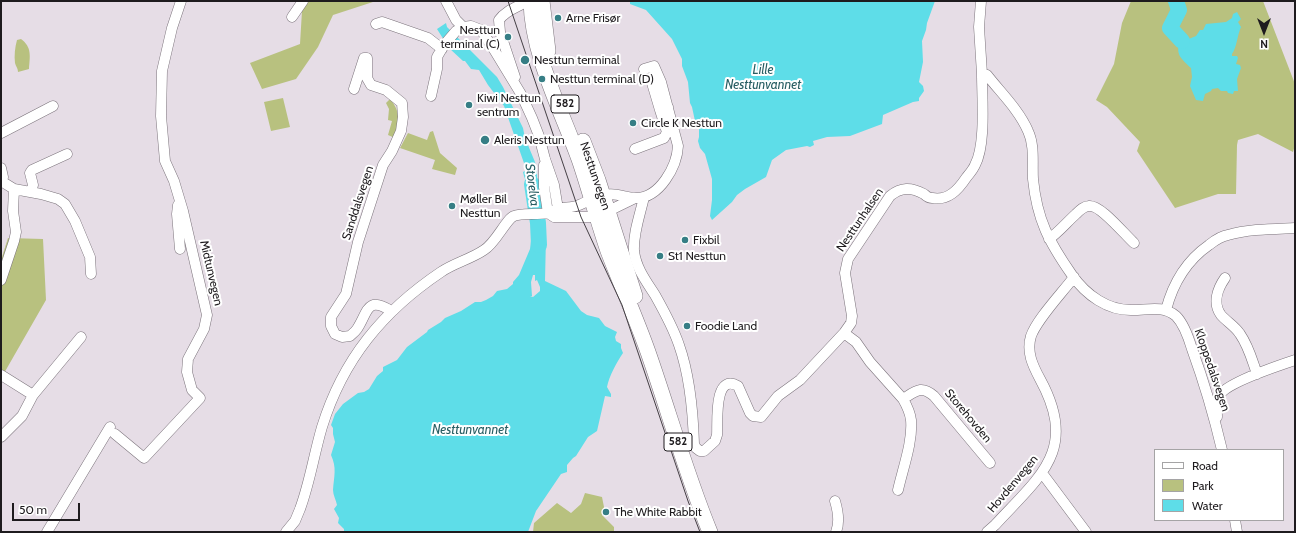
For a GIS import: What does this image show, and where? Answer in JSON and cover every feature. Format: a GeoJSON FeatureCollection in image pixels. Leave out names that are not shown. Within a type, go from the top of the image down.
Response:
{"type":"FeatureCollection","features":[{"type":"Feature","properties":{"kind":"main road","name":"Nesttunvegen"},"geometry":{"type":"LineString","coordinates":[[542,1],[548,51],[568,111],[579,130],[602,214],[630,276],[644,328],[648,351],[696,496],[710,532]]}},
{"type":"Feature","properties":{"kind":"main road","name":"Nesttunvegen"},"geometry":{"type":"LineString","coordinates":[[526,3],[555,101],[597,197]]}},
{"type":"Feature","properties":{"kind":"street","name":"Midtunvegen"},"geometry":{"type":"LineString","coordinates":[[47,532],[89,460],[113,431],[144,458],[200,398],[192,390],[187,372],[188,359],[204,329],[207,315],[179,195],[165,161],[160,116],[162,71],[166,50],[180,1]]}},
{"type":"Feature","properties":{"kind":"street"},"geometry":{"type":"LineString","coordinates":[[292,17],[303,1]]}},
{"type":"Feature","properties":{"kind":"street"},"geometry":{"type":"LineString","coordinates":[[431,96],[440,46],[459,29],[446,1]]}},
{"type":"Feature","properties":{"kind":"street"},"geometry":{"type":"LineString","coordinates":[[981,1],[979,27],[982,74],[987,75],[1021,117],[1028,131],[1031,140],[1033,177],[1038,210],[1042,224],[1049,239],[1074,277],[1091,295],[1109,306],[1121,310],[1156,308],[1166,310],[1173,289],[1186,266],[1199,252],[1213,242],[1226,235],[1238,232],[1295,228]]}},
{"type":"Feature","properties":{"kind":"street","name":"Nesttunvegen"},"geometry":{"type":"LineString","coordinates":[[526,3],[502,15],[498,20],[498,25],[521,94],[539,136],[544,159],[554,185],[558,208]]}},
{"type":"Feature","properties":{"kind":"street"},"geometry":{"type":"LineString","coordinates":[[380,26],[382,22],[428,38],[440,46]]}},
{"type":"Feature","properties":{"kind":"street","name":"Nesttunvegen"},"geometry":{"type":"LineString","coordinates":[[459,29],[471,26],[481,30],[521,94]]}},
{"type":"Feature","properties":{"kind":"street","name":"Sanddalsvegen"},"geometry":{"type":"LineString","coordinates":[[354,89],[364,58],[367,58],[367,78],[371,85],[386,90],[402,103],[403,117],[401,131],[392,151],[383,165],[358,242],[346,294],[331,317],[331,326],[335,334],[342,337],[350,336],[357,329],[368,308],[374,304],[381,304],[391,310]]}},
{"type":"Feature","properties":{"kind":"street"},"geometry":{"type":"LineString","coordinates":[[635,149],[664,138],[667,132],[661,82],[654,66],[644,69]]}},
{"type":"Feature","properties":{"kind":"street","name":"Nesttunhalsen"},"geometry":{"type":"LineString","coordinates":[[639,198],[634,240],[636,259],[641,272],[671,325],[679,344],[691,400],[694,444],[700,451],[704,451],[715,441],[718,435],[718,399],[726,385],[731,384],[738,386],[750,413],[754,416],[761,417],[778,396],[800,380],[844,333],[851,323],[852,316],[845,274],[848,259],[890,196],[896,191],[911,188],[930,198],[941,198],[953,193],[961,186],[975,165],[982,137],[982,74]]}},
{"type":"Feature","properties":{"kind":"street"},"geometry":{"type":"LineString","coordinates":[[546,213],[554,217],[602,214],[649,195],[659,187],[667,177],[678,154],[678,146],[676,137],[652,83]]}},
{"type":"Feature","properties":{"kind":"street"},"geometry":{"type":"LineString","coordinates":[[1,133],[53,106]]}},
{"type":"Feature","properties":{"kind":"street"},"geometry":{"type":"LineString","coordinates":[[31,192],[33,185],[30,174],[32,170],[67,154]]}},
{"type":"Feature","properties":{"kind":"street","name":"Nesttunvegen"},"geometry":{"type":"LineString","coordinates":[[544,159],[546,213]]}},
{"type":"Feature","properties":{"kind":"street"},"geometry":{"type":"LineString","coordinates":[[1,168],[3,177],[2,182],[14,189],[58,199],[65,204],[75,221],[90,257],[91,274]]}},
{"type":"Feature","properties":{"kind":"street"},"geometry":{"type":"LineString","coordinates":[[1,280],[16,232],[13,211],[14,189]]}},
{"type":"Feature","properties":{"kind":"street"},"geometry":{"type":"LineString","coordinates":[[286,532],[295,521],[300,509],[322,428],[337,387],[360,348],[391,310],[408,295],[442,271],[483,251],[490,246],[513,216],[546,213],[558,208],[577,206],[597,197],[618,193],[639,198]]}},
{"type":"Feature","properties":{"kind":"street","name":"Midtunvegen"},"geometry":{"type":"LineString","coordinates":[[179,195],[177,214],[180,249]]}},
{"type":"Feature","properties":{"kind":"street"},"geometry":{"type":"LineString","coordinates":[[1049,239],[1083,208],[1095,206],[1134,243]]}},
{"type":"Feature","properties":{"kind":"street","name":"Hovdenvegen"},"geometry":{"type":"LineString","coordinates":[[994,530],[1042,473],[1052,454],[1056,431],[1056,421],[1052,405],[1030,360],[1029,344],[1031,337],[1040,321],[1074,277]]}},
{"type":"Feature","properties":{"kind":"street"},"geometry":{"type":"LineString","coordinates":[[1225,278],[1217,295],[1216,306],[1222,316],[1236,328],[1242,336],[1249,349],[1257,374]]}},
{"type":"Feature","properties":{"kind":"street","name":"Kloppedalsvegen"},"geometry":{"type":"LineString","coordinates":[[1166,310],[1176,316],[1189,339],[1201,371],[1222,449]]}},
{"type":"Feature","properties":{"kind":"street"},"geometry":{"type":"LineString","coordinates":[[844,333],[856,342],[874,367],[904,399],[911,418],[910,438],[898,490]]}},
{"type":"Feature","properties":{"kind":"street"},"geometry":{"type":"LineString","coordinates":[[1,437],[22,416],[33,395],[81,337]]}},
{"type":"Feature","properties":{"kind":"street","name":"Kloppedalsvegen"},"geometry":{"type":"LineString","coordinates":[[1216,423],[1219,396],[1223,390],[1257,374],[1295,360]]}},
{"type":"Feature","properties":{"kind":"street"},"geometry":{"type":"LineString","coordinates":[[1,375],[33,395]]}},
{"type":"Feature","properties":{"kind":"street","name":"Storehovden"},"geometry":{"type":"LineString","coordinates":[[904,399],[916,391],[923,389],[927,390],[934,396],[990,462]]}},
{"type":"Feature","properties":{"kind":"street"},"geometry":{"type":"LineString","coordinates":[[1042,473],[1086,532]]}},
{"type":"Feature","properties":{"kind":"street"},"geometry":{"type":"LineString","coordinates":[[835,501],[838,519],[836,532]]}},
{"type":"Feature","properties":{"kind":"street"},"geometry":{"type":"LineString","coordinates":[[1235,521],[1237,532]]}},
{"type":"Feature","properties":{"kind":"green space"},"geometry":{"type":"Polygon","coordinates":[[[300,1],[376,1],[333,15],[318,47],[296,79],[262,89],[250,63],[300,44],[302,11],[300,1]]]}},
{"type":"Feature","properties":{"kind":"green space"},"geometry":{"type":"Polygon","coordinates":[[[1131,1],[1263,1],[1295,84],[1295,145],[1293,152],[1258,134],[1238,140],[1236,194],[1218,194],[1175,208],[1137,151],[1140,142],[1107,107],[1096,100],[1114,64],[1122,23],[1131,1]]]}},
{"type":"Feature","properties":{"kind":"green space"},"geometry":{"type":"Polygon","coordinates":[[[21,39],[25,42],[29,49],[29,69],[18,72],[15,63],[15,52],[17,40],[21,39]]]}},
{"type":"Feature","properties":{"kind":"green space"},"geometry":{"type":"Polygon","coordinates":[[[283,98],[290,127],[271,131],[264,102],[283,98]]]}},
{"type":"Feature","properties":{"kind":"green space"},"geometry":{"type":"Polygon","coordinates":[[[390,99],[398,113],[395,138],[388,135],[392,121],[388,120],[389,109],[386,103],[390,99]]]}},
{"type":"Feature","properties":{"kind":"green space"},"geometry":{"type":"Polygon","coordinates":[[[433,131],[440,153],[457,168],[455,175],[432,169],[435,160],[400,148],[408,133],[427,140],[430,132],[433,131]]]}},
{"type":"Feature","properties":{"kind":"green space"},"geometry":{"type":"Polygon","coordinates":[[[8,238],[43,239],[46,300],[3,375],[1,375],[1,260],[8,238]]]}},
{"type":"Feature","properties":{"kind":"green space"},"geometry":{"type":"Polygon","coordinates":[[[585,493],[602,497],[604,507],[602,515],[614,527],[614,532],[533,532],[534,523],[557,503],[571,513],[581,504],[585,493]]]}},
{"type":"Feature","properties":{"kind":"water","name":"Lille Nesttunvannet"},"geometry":{"type":"Polygon","coordinates":[[[630,1],[935,1],[922,41],[923,62],[919,82],[923,86],[924,91],[919,98],[919,101],[913,102],[883,115],[882,124],[850,136],[827,137],[813,141],[814,145],[810,147],[807,146],[786,150],[772,160],[766,177],[737,195],[732,202],[712,220],[710,216],[712,179],[705,154],[700,148],[698,141],[699,127],[695,121],[690,103],[688,82],[682,66],[682,59],[672,39],[646,10],[630,4],[630,1]]]}},
{"type":"Feature","properties":{"kind":"water"},"geometry":{"type":"Polygon","coordinates":[[[1237,12],[1241,19],[1238,22],[1241,27],[1232,56],[1237,56],[1238,58],[1236,64],[1240,65],[1241,68],[1237,79],[1238,91],[1234,91],[1233,94],[1228,93],[1227,91],[1221,91],[1218,88],[1212,89],[1205,94],[1203,101],[1196,100],[1190,86],[1192,77],[1191,68],[1182,60],[1179,54],[1179,43],[1196,36],[1200,30],[1203,30],[1206,24],[1226,22],[1232,18],[1233,14],[1237,12]]]}},
{"type":"Feature","properties":{"kind":"water"},"geometry":{"type":"Polygon","coordinates":[[[446,23],[447,27],[497,77],[503,87],[523,128],[525,138],[535,162],[537,172],[538,201],[536,204],[530,205],[531,197],[523,172],[525,171],[525,166],[504,106],[479,70],[471,69],[465,61],[463,61],[449,48],[437,29],[446,23]]]}},
{"type":"Feature","properties":{"kind":"water","name":"Nesttunvannet"},"geometry":{"type":"Polygon","coordinates":[[[542,223],[546,237],[545,281],[566,291],[581,311],[587,315],[599,318],[605,326],[617,332],[615,337],[616,341],[621,344],[623,353],[611,374],[607,387],[611,397],[605,396],[597,431],[588,437],[576,456],[567,465],[567,472],[561,474],[536,511],[528,532],[344,532],[344,529],[338,523],[339,518],[334,509],[337,505],[333,492],[335,468],[331,455],[335,442],[333,428],[331,425],[335,414],[343,404],[358,393],[369,389],[377,376],[383,371],[383,367],[397,360],[407,347],[428,330],[445,318],[461,311],[475,302],[486,300],[493,296],[497,291],[507,289],[513,284],[519,275],[530,249],[533,224],[542,223]],[[533,275],[531,282],[532,296],[530,296],[533,297],[540,291],[537,280],[535,281],[535,275],[533,275]]]}},
{"type":"Feature","properties":{"kind":"waterway"},"geometry":{"type":"LineString","coordinates":[[1176,1],[1179,10],[1170,28],[1182,41]]}},
{"type":"Feature","properties":{"kind":"waterway","name":"Storelva"},"geometry":{"type":"LineString","coordinates":[[532,184],[538,223],[539,245]]}},
{"type":"Feature","properties":{"kind":"tram line"},"geometry":{"type":"LineString","coordinates":[[508,1],[581,217],[622,305],[688,501],[700,532]]}},
{"type":"Feature","properties":{"kind":"place","name":"Arne Frisør"},"geometry":{"type":"Point","coordinates":[558,18]}},
{"type":"Feature","properties":{"kind":"place","name":"Nesttun terminal (C)"},"geometry":{"type":"Point","coordinates":[508,37]}},
{"type":"Feature","properties":{"kind":"place","name":"Nesttun terminal"},"geometry":{"type":"Point","coordinates":[525,60]}},
{"type":"Feature","properties":{"kind":"place","name":"Nesttun terminal (D)"},"geometry":{"type":"Point","coordinates":[542,79]}},
{"type":"Feature","properties":{"kind":"place","name":"Kiwi Nesttun sentrum"},"geometry":{"type":"Point","coordinates":[469,105]}},
{"type":"Feature","properties":{"kind":"place","name":"Circle K Nesttun"},"geometry":{"type":"Point","coordinates":[633,123]}},
{"type":"Feature","properties":{"kind":"place","name":"Aleris Nesttun"},"geometry":{"type":"Point","coordinates":[485,140]}},
{"type":"Feature","properties":{"kind":"place","name":"Møller Bil Nesttun"},"geometry":{"type":"Point","coordinates":[452,206]}},
{"type":"Feature","properties":{"kind":"place","name":"Fixbil"},"geometry":{"type":"Point","coordinates":[685,240]}},
{"type":"Feature","properties":{"kind":"place","name":"St1 Nesttun"},"geometry":{"type":"Point","coordinates":[660,256]}},
{"type":"Feature","properties":{"kind":"place","name":"Foodie Land"},"geometry":{"type":"Point","coordinates":[687,326]}},
{"type":"Feature","properties":{"kind":"place","name":"The White Rabbit"},"geometry":{"type":"Point","coordinates":[606,512]}}]}
